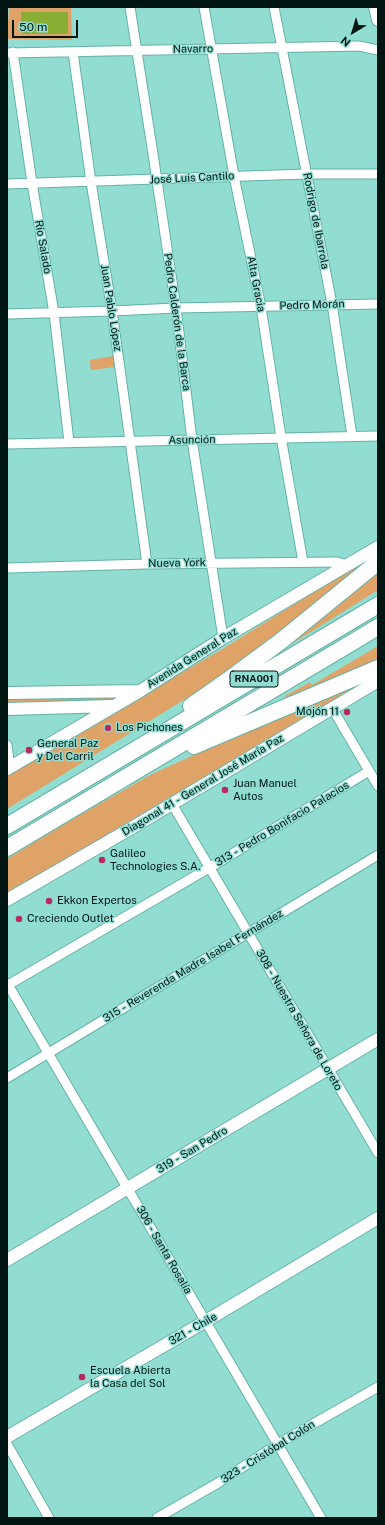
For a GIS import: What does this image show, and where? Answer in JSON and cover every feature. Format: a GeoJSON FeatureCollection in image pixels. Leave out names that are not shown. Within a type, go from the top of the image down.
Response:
{"type":"FeatureCollection","features":[{"type":"Feature","properties":{"kind":"highway"},"geometry":{"type":"LineString","coordinates":[[130,753],[199,699],[231,678],[281,641],[378,562]]}},
{"type":"Feature","properties":{"kind":"highway","name":"RNA001"},"geometry":{"type":"LineString","coordinates":[[7,826],[378,605]]}},
{"type":"Feature","properties":{"kind":"highway","name":"RNA001"},"geometry":{"type":"LineString","coordinates":[[7,848],[378,627]]}},
{"type":"Feature","properties":{"kind":"highway"},"geometry":{"type":"LineString","coordinates":[[140,768],[378,668]]}},
{"type":"Feature","properties":{"kind":"street","name":"Pedro Calderón de la Barca"},"geometry":{"type":"LineString","coordinates":[[130,7],[176,308],[192,440],[223,638]]}},
{"type":"Feature","properties":{"kind":"street","name":"Alta Gracia"},"geometry":{"type":"LineString","coordinates":[[204,7],[234,176],[261,307],[281,437],[303,562]]}},
{"type":"Feature","properties":{"kind":"street","name":"Rodrigo de Ibarrola"},"geometry":{"type":"LineString","coordinates":[[274,7],[332,304],[352,436]]}},
{"type":"Feature","properties":{"kind":"street"},"geometry":{"type":"LineString","coordinates":[[375,7],[378,20]]}},
{"type":"Feature","properties":{"kind":"street","name":"Navarro"},"geometry":{"type":"LineString","coordinates":[[10,52],[359,46],[378,50]]}},
{"type":"Feature","properties":{"kind":"street","name":"Río Salado"},"geometry":{"type":"LineString","coordinates":[[10,52],[54,313],[69,442]]}},
{"type":"Feature","properties":{"kind":"street","name":"Juan Pablo López"},"geometry":{"type":"LineString","coordinates":[[73,52],[91,182],[112,311],[147,564]]}},
{"type":"Feature","properties":{"kind":"street","name":"José Luis Cantilo"},"geometry":{"type":"LineString","coordinates":[[7,184],[306,174],[378,174]]}},
{"type":"Feature","properties":{"kind":"street","name":"Pedro Morán"},"geometry":{"type":"LineString","coordinates":[[7,314],[176,308],[378,304]]}},
{"type":"Feature","properties":{"kind":"street","name":"Asunción"},"geometry":{"type":"LineString","coordinates":[[7,444],[378,436]]}},
{"type":"Feature","properties":{"kind":"street","name":"Avenida General Paz"},"geometry":{"type":"LineString","coordinates":[[9,768],[140,691],[223,638],[378,547]]}},
{"type":"Feature","properties":{"kind":"street","name":"Nueva York"},"geometry":{"type":"LineString","coordinates":[[7,568],[303,562],[337,562],[348,565]]}},
{"type":"Feature","properties":{"kind":"street","name":"Diagonal 41 - General José María Paz"},"geometry":{"type":"LineString","coordinates":[[7,900],[172,804],[378,681]]}},
{"type":"Feature","properties":{"kind":"street"},"geometry":{"type":"LineString","coordinates":[[7,693],[140,691]]}},
{"type":"Feature","properties":{"kind":"street"},"geometry":{"type":"LineString","coordinates":[[7,709],[114,706]]}},
{"type":"Feature","properties":{"kind":"street"},"geometry":{"type":"LineString","coordinates":[[332,708],[378,786]]}},
{"type":"Feature","properties":{"kind":"street"},"geometry":{"type":"LineString","coordinates":[[7,745],[9,768]]}},
{"type":"Feature","properties":{"kind":"street","name":"313 - Pedro Bonifacio Palacios"},"geometry":{"type":"LineString","coordinates":[[8,984],[209,868],[369,771]]}},
{"type":"Feature","properties":{"kind":"street","name":"308 - Nuestra Señora de Loreto"},"geometry":{"type":"LineString","coordinates":[[172,804],[378,1153]]}},
{"type":"Feature","properties":{"kind":"street","name":"315 - Reverenda Madre Isabel Fernández"},"geometry":{"type":"LineString","coordinates":[[7,1078],[378,855]]}},
{"type":"Feature","properties":{"kind":"street","name":"306 - Santa Rosalía"},"geometry":{"type":"LineString","coordinates":[[8,984],[321,1518]]}},
{"type":"Feature","properties":{"kind":"street","name":"319 - San Pedro"},"geometry":{"type":"LineString","coordinates":[[7,1260],[378,1039]]}},
{"type":"Feature","properties":{"kind":"street","name":"321 - Chile"},"geometry":{"type":"LineString","coordinates":[[7,1437],[206,1321],[378,1218]]}},
{"type":"Feature","properties":{"kind":"street","name":"323 - Cristóbal Colón"},"geometry":{"type":"LineString","coordinates":[[157,1518],[218,1483],[278,1444],[378,1387]]}},
{"type":"Feature","properties":{"kind":"street"},"geometry":{"type":"LineString","coordinates":[[7,1444],[49,1518]]}},
{"type":"Feature","properties":{"kind":"shaded area"},"geometry":{"type":"Polygon","coordinates":[[[9,7],[71,7],[72,40],[7,39],[9,7]]]}},
{"type":"Feature","properties":{"kind":"shaded area"},"geometry":{"type":"Polygon","coordinates":[[[21,12],[68,12],[68,34],[22,34],[21,12]]]}},
{"type":"Feature","properties":{"kind":"shaded area"},"geometry":{"type":"Polygon","coordinates":[[[113,356],[115,367],[91,370],[90,360],[113,356]]]}},
{"type":"Feature","properties":{"kind":"shaded area"},"geometry":{"type":"Polygon","coordinates":[[[378,552],[378,558],[221,677],[7,809],[7,775],[224,648],[378,552]]]}},
{"type":"Feature","properties":{"kind":"shaded area"},"geometry":{"type":"Polygon","coordinates":[[[378,569],[378,590],[285,648],[283,644],[378,569]]]}},
{"type":"Feature","properties":{"kind":"shaded area"},"geometry":{"type":"Polygon","coordinates":[[[378,646],[378,662],[287,699],[285,696],[310,682],[312,685],[378,646]]]}},
{"type":"Feature","properties":{"kind":"shaded area"},"geometry":{"type":"Polygon","coordinates":[[[355,682],[357,686],[7,894],[7,859],[71,820],[152,774],[355,682]]]}},
{"type":"Feature","properties":{"kind":"shaded area"},"geometry":{"type":"Polygon","coordinates":[[[140,691],[114,706],[7,709],[7,693],[140,691]]]}},
{"type":"Feature","properties":{"kind":"place","name":"Mojón 11"},"geometry":{"type":"Point","coordinates":[347,712]}},
{"type":"Feature","properties":{"kind":"place","name":"Los Pichones"},"geometry":{"type":"Point","coordinates":[108,728]}},
{"type":"Feature","properties":{"kind":"place","name":"General Paz y Del Carril"},"geometry":{"type":"Point","coordinates":[29,750]}},
{"type":"Feature","properties":{"kind":"place","name":"Juan Manuel Autos"},"geometry":{"type":"Point","coordinates":[225,790]}},
{"type":"Feature","properties":{"kind":"place","name":"Galileo Technologies S.A."},"geometry":{"type":"Point","coordinates":[102,860]}},
{"type":"Feature","properties":{"kind":"place","name":"Ekkon Expertos"},"geometry":{"type":"Point","coordinates":[49,901]}},
{"type":"Feature","properties":{"kind":"place","name":"Creciendo Outlet"},"geometry":{"type":"Point","coordinates":[19,919]}},
{"type":"Feature","properties":{"kind":"place","name":"Escuela Abierta la Casa del Sol"},"geometry":{"type":"Point","coordinates":[82,1377]}}]}
